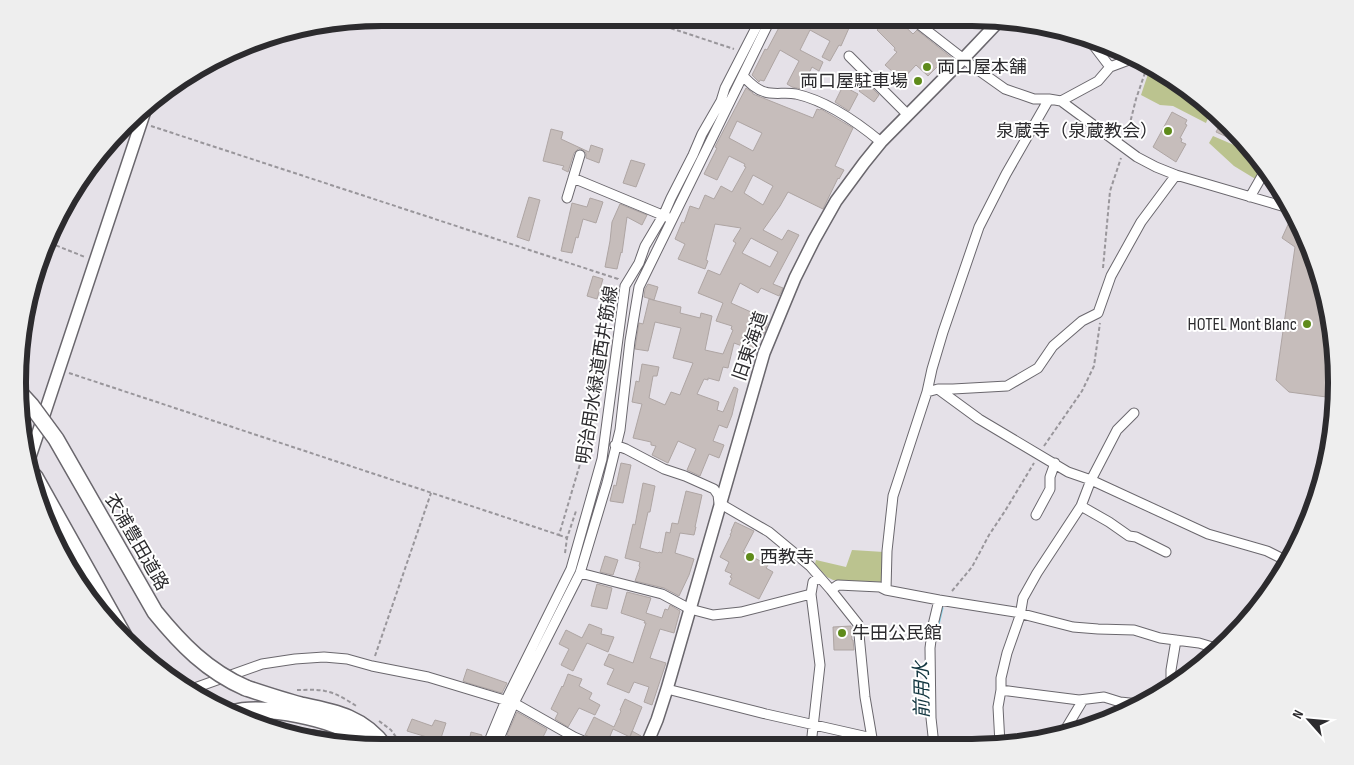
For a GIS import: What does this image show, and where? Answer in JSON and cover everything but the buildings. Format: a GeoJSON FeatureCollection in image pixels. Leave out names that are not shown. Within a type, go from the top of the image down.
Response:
{"type":"FeatureCollection","features":[{"type":"Feature","properties":{"kind":"highway","name":"衣浦豊田道路"},"geometry":{"type":"LineString","coordinates":[[27,400],[56,439],[155,612],[196,657],[215,671],[246,688],[274,698],[339,713],[356,720],[380,739]]}},
{"type":"Feature","properties":{"kind":"highway"},"geometry":{"type":"LineString","coordinates":[[44,494],[110,611]]}},
{"type":"Feature","properties":{"kind":"highway"},"geometry":{"type":"LineString","coordinates":[[243,711],[298,715],[333,725],[359,738]]}},
{"type":"Feature","properties":{"kind":"street","name":"明治用水緑道西井筋線"},"geometry":{"type":"LineString","coordinates":[[491,739],[572,570],[602,459],[625,286],[639,263],[645,246],[668,218],[670,198],[702,134],[713,118],[725,88],[756,26]]}},
{"type":"Feature","properties":{"kind":"street"},"geometry":{"type":"LineString","coordinates":[[498,739],[510,702],[580,573],[607,483],[620,430],[630,342],[639,287],[668,218],[767,26]]}},
{"type":"Feature","properties":{"kind":"street"},"geometry":{"type":"LineString","coordinates":[[922,26],[1005,89],[1034,99],[1049,99],[1061,102],[1137,157],[1156,167],[1176,175],[1281,206]]}},
{"type":"Feature","properties":{"kind":"street","name":"旧東海道"},"geometry":{"type":"LineString","coordinates":[[649,739],[657,720],[764,354],[795,278],[836,201],[864,162],[881,142],[993,27]]}},
{"type":"Feature","properties":{"kind":"street"},"geometry":{"type":"LineString","coordinates":[[1096,49],[1110,67]]}},
{"type":"Feature","properties":{"kind":"street"},"geometry":{"type":"LineString","coordinates":[[849,56],[908,115]]}},
{"type":"Feature","properties":{"kind":"street"},"geometry":{"type":"LineString","coordinates":[[1061,102],[1098,81],[1110,67],[1125,61]]}},
{"type":"Feature","properties":{"kind":"street"},"geometry":{"type":"LineString","coordinates":[[743,76],[765,93],[796,94],[825,105],[865,128],[881,142]]}},
{"type":"Feature","properties":{"kind":"street"},"geometry":{"type":"LineString","coordinates":[[886,590],[887,551],[893,496],[927,392],[943,332],[979,227],[1006,174],[1049,99]]}},
{"type":"Feature","properties":{"kind":"street"},"geometry":{"type":"LineString","coordinates":[[33,449],[141,123]]}},
{"type":"Feature","properties":{"kind":"street"},"geometry":{"type":"LineString","coordinates":[[567,198],[580,155]]}},
{"type":"Feature","properties":{"kind":"street"},"geometry":{"type":"LineString","coordinates":[[927,392],[938,389],[1007,386],[1038,368],[1053,346],[1082,322],[1098,313],[1109,280],[1141,222],[1176,175]]}},
{"type":"Feature","properties":{"kind":"street"},"geometry":{"type":"LineString","coordinates":[[1250,197],[1262,176]]}},
{"type":"Feature","properties":{"kind":"street"},"geometry":{"type":"LineString","coordinates":[[573,178],[668,218]]}},
{"type":"Feature","properties":{"kind":"street"},"geometry":{"type":"LineString","coordinates":[[618,279],[628,281],[639,287]]}},
{"type":"Feature","properties":{"kind":"street"},"geometry":{"type":"LineString","coordinates":[[938,389],[979,419],[1068,472],[1091,480],[1208,534],[1267,551],[1281,558]]}},
{"type":"Feature","properties":{"kind":"street"},"geometry":{"type":"LineString","coordinates":[[1000,738],[998,707],[1001,678],[1020,613],[1022,598],[1080,506],[1117,430],[1134,413]]}},
{"type":"Feature","properties":{"kind":"street"},"geometry":{"type":"LineString","coordinates":[[615,445],[664,469],[714,489],[720,503],[769,532],[810,566],[832,590],[858,624],[865,697],[873,739]]}},
{"type":"Feature","properties":{"kind":"street"},"geometry":{"type":"LineString","coordinates":[[1036,515],[1050,489],[1050,477],[1054,463]]}},
{"type":"Feature","properties":{"kind":"street"},"geometry":{"type":"LineString","coordinates":[[1080,506],[1130,536],[1136,537],[1166,552]]}},
{"type":"Feature","properties":{"kind":"street"},"geometry":{"type":"LineString","coordinates":[[580,573],[662,594],[690,609],[714,614],[741,612],[811,594]]}},
{"type":"Feature","properties":{"kind":"street"},"geometry":{"type":"LineString","coordinates":[[812,739],[820,665],[811,594],[813,582],[819,577]]}},
{"type":"Feature","properties":{"kind":"street"},"geometry":{"type":"LineString","coordinates":[[832,590],[838,585],[880,587],[886,590],[939,600],[1020,613],[1073,627],[1134,630],[1160,638],[1199,643],[1209,647]]}},
{"type":"Feature","properties":{"kind":"street"},"geometry":{"type":"LineString","coordinates":[[933,739],[931,718],[930,648],[939,600]]}},
{"type":"Feature","properties":{"kind":"street"},"geometry":{"type":"LineString","coordinates":[[1171,678],[1176,640]]}},
{"type":"Feature","properties":{"kind":"street"},"geometry":{"type":"LineString","coordinates":[[198,687],[250,668],[279,661],[324,657],[347,659],[428,677],[510,702],[579,739]]}},
{"type":"Feature","properties":{"kind":"street"},"geometry":{"type":"LineString","coordinates":[[666,689],[813,724],[866,739]]}},
{"type":"Feature","properties":{"kind":"street"},"geometry":{"type":"LineString","coordinates":[[1001,690],[1083,700],[1104,697],[1127,703]]}},
{"type":"Feature","properties":{"kind":"street"},"geometry":{"type":"LineString","coordinates":[[1067,726],[1083,700]]}},
{"type":"Feature","properties":{"kind":"path"},"geometry":{"type":"LineString","coordinates":[[664,26],[743,52]]}},
{"type":"Feature","properties":{"kind":"path"},"geometry":{"type":"LineString","coordinates":[[1109,280],[1103,275],[1110,192],[1145,72]]}},
{"type":"Feature","properties":{"kind":"path"},"geometry":{"type":"LineString","coordinates":[[141,123],[618,279]]}},
{"type":"Feature","properties":{"kind":"path"},"geometry":{"type":"LineString","coordinates":[[54,244],[95,260]]}},
{"type":"Feature","properties":{"kind":"path"},"geometry":{"type":"LineString","coordinates":[[59,369],[559,535],[580,464],[604,367]]}},
{"type":"Feature","properties":{"kind":"path"},"geometry":{"type":"LineString","coordinates":[[372,666],[431,493]]}},
{"type":"Feature","properties":{"kind":"path"},"geometry":{"type":"LineString","coordinates":[[564,556],[567,538]]}},
{"type":"Feature","properties":{"kind":"path"},"geometry":{"type":"LineString","coordinates":[[763,563],[776,538]]}},
{"type":"Feature","properties":{"kind":"path"},"geometry":{"type":"LineString","coordinates":[[293,690],[326,691],[336,694],[364,710]]}},
{"type":"Feature","properties":{"kind":"path"},"geometry":{"type":"LineString","coordinates":[[378,719],[391,730],[397,739]]}},
{"type":"Feature","properties":{"kind":"green space"},"geometry":{"type":"Polygon","coordinates":[[[1148,73],[1169,86],[1208,117],[1206,123],[1173,106],[1160,105],[1141,95],[1148,73]]]}},
{"type":"Feature","properties":{"kind":"green space"},"geometry":{"type":"Polygon","coordinates":[[[1213,136],[1238,147],[1260,174],[1257,180],[1234,166],[1209,143],[1213,136]]]}},
{"type":"Feature","properties":{"kind":"green space"},"geometry":{"type":"Polygon","coordinates":[[[852,550],[884,552],[884,577],[881,582],[833,580],[827,577],[815,564],[816,560],[846,567],[852,550]]]}},
{"type":"Feature","properties":{"kind":"waterway","name":"前用水"},"geometry":{"type":"LineString","coordinates":[[937,629],[942,608]]}},
{"type":"Feature","properties":{"kind":"place","name":"両口屋本舗"},"geometry":{"type":"Point","coordinates":[927,67]}},
{"type":"Feature","properties":{"kind":"place","name":"両口屋駐車場"},"geometry":{"type":"Point","coordinates":[918,81]}},
{"type":"Feature","properties":{"kind":"place","name":"泉蔵寺（泉蔵教会）"},"geometry":{"type":"Point","coordinates":[1168,131]}},
{"type":"Feature","properties":{"kind":"place","name":"HOTEL Mont Blanc"},"geometry":{"type":"Point","coordinates":[1307,324]}},
{"type":"Feature","properties":{"kind":"place","name":"西教寺"},"geometry":{"type":"Point","coordinates":[750,557]}},
{"type":"Feature","properties":{"kind":"place","name":"牛田公民館"},"geometry":{"type":"Point","coordinates":[842,633]}}]}
